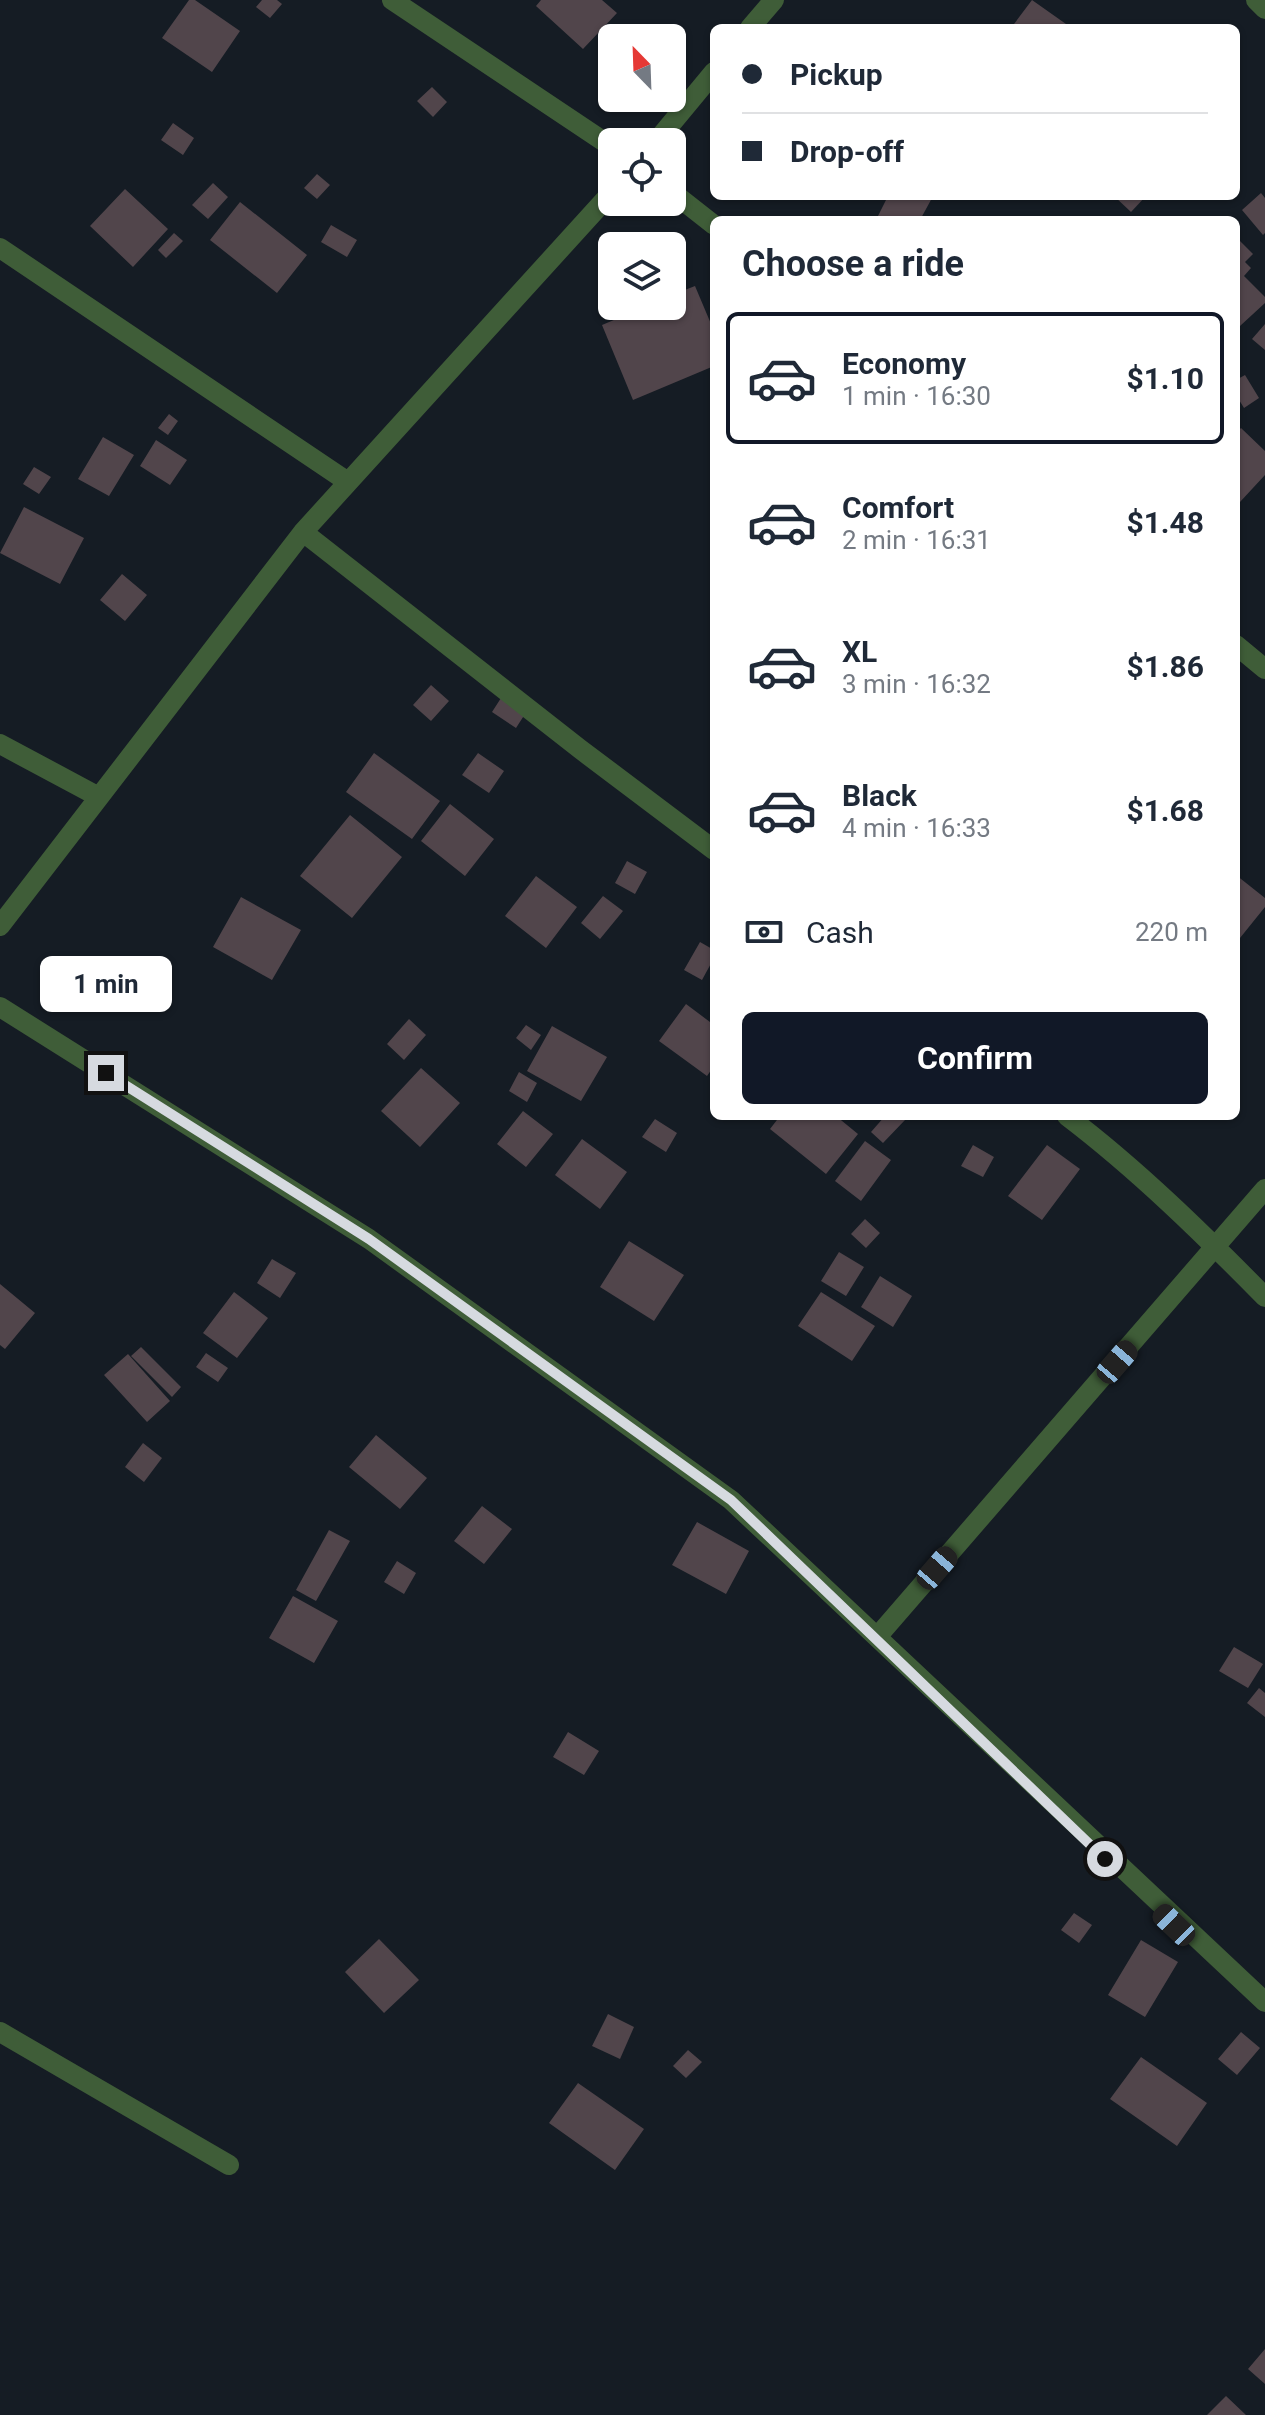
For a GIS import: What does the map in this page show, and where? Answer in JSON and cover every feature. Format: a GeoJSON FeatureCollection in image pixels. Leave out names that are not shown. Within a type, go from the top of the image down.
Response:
{"type":"FeatureCollection","features":[{"type":"Feature","properties":{"kind":"street"},"geometry":{"type":"LineString","coordinates":[[392,0],[598,138]]}},
{"type":"Feature","properties":{"kind":"street"},"geometry":{"type":"LineString","coordinates":[[753,24],[774,0]]}},
{"type":"Feature","properties":{"kind":"street"},"geometry":{"type":"LineString","coordinates":[[1256,0],[1265,9]]}},
{"type":"Feature","properties":{"kind":"street"},"geometry":{"type":"LineString","coordinates":[[668,128],[710,77]]}},
{"type":"Feature","properties":{"kind":"street"},"geometry":{"type":"LineString","coordinates":[[686,203],[710,222]]}},
{"type":"Feature","properties":{"kind":"street"},"geometry":{"type":"LineString","coordinates":[[0,926],[303,532],[598,207]]}},
{"type":"Feature","properties":{"kind":"street"},"geometry":{"type":"LineString","coordinates":[[0,248],[348,482]]}},
{"type":"Feature","properties":{"kind":"street"},"geometry":{"type":"LineString","coordinates":[[303,532],[710,847]]}},
{"type":"Feature","properties":{"kind":"street"},"geometry":{"type":"LineString","coordinates":[[1240,648],[1265,669]]}},
{"type":"Feature","properties":{"kind":"street"},"geometry":{"type":"LineString","coordinates":[[0,744],[99,797]]}},
{"type":"Feature","properties":{"kind":"street"},"geometry":{"type":"LineString","coordinates":[[0,1007],[382,1248],[731,1500],[1265,2002]]}},
{"type":"Feature","properties":{"kind":"street"},"geometry":{"type":"LineString","coordinates":[[1072,1120],[1102,1142],[1217,1248],[1265,1297]]}},
{"type":"Feature","properties":{"kind":"street"},"geometry":{"type":"LineString","coordinates":[[877,1637],[1265,1189]]}},
{"type":"Feature","properties":{"kind":"street"},"geometry":{"type":"LineString","coordinates":[[877,1637],[1265,2014]]}},
{"type":"Feature","properties":{"kind":"street"},"geometry":{"type":"LineString","coordinates":[[0,2032],[229,2165]]}},
{"type":"Feature","properties":{"kind":"building"},"geometry":{"type":"Polygon","coordinates":[[[189,0],[195,0],[240,31],[212,72],[162,38],[189,0]]]}},
{"type":"Feature","properties":{"kind":"building"},"geometry":{"type":"Polygon","coordinates":[[[262,0],[277,0],[282,4],[270,18],[256,7],[262,0]]]}},
{"type":"Feature","properties":{"kind":"building"},"geometry":{"type":"Polygon","coordinates":[[[541,0],[602,0],[617,13],[607,24],[598,24],[598,33],[583,49],[536,6],[541,0]]]}},
{"type":"Feature","properties":{"kind":"building"},"geometry":{"type":"Polygon","coordinates":[[[1032,0],[1066,24],[1014,24],[1032,0]]]}},
{"type":"Feature","properties":{"kind":"building"},"geometry":{"type":"Polygon","coordinates":[[[432,87],[447,102],[433,117],[417,101],[432,87]]]}},
{"type":"Feature","properties":{"kind":"building"},"geometry":{"type":"Polygon","coordinates":[[[173,123],[194,138],[183,155],[161,140],[173,123]]]}},
{"type":"Feature","properties":{"kind":"building"},"geometry":{"type":"Polygon","coordinates":[[[317,174],[330,185],[317,199],[304,188],[317,174]]]}},
{"type":"Feature","properties":{"kind":"building"},"geometry":{"type":"Polygon","coordinates":[[[213,183],[228,197],[208,219],[192,205],[213,183]]]}},
{"type":"Feature","properties":{"kind":"building"},"geometry":{"type":"Polygon","coordinates":[[[125,189],[168,229],[133,267],[90,226],[125,189]]]}},
{"type":"Feature","properties":{"kind":"building"},"geometry":{"type":"Polygon","coordinates":[[[1261,193],[1265,198],[1263,235],[1242,210],[1261,193]]]}},
{"type":"Feature","properties":{"kind":"building"},"geometry":{"type":"Polygon","coordinates":[[[886,200],[931,200],[922,216],[878,216],[886,200]]]}},
{"type":"Feature","properties":{"kind":"building"},"geometry":{"type":"Polygon","coordinates":[[[1118,200],[1142,200],[1131,212],[1118,200]]]}},
{"type":"Feature","properties":{"kind":"building"},"geometry":{"type":"Polygon","coordinates":[[[240,202],[307,255],[277,293],[210,240],[240,202]]]}},
{"type":"Feature","properties":{"kind":"building"},"geometry":{"type":"Polygon","coordinates":[[[331,225],[357,240],[347,257],[321,242],[331,225]]]}},
{"type":"Feature","properties":{"kind":"building"},"geometry":{"type":"Polygon","coordinates":[[[174,233],[183,241],[166,258],[158,250],[174,233]]]}},
{"type":"Feature","properties":{"kind":"building"},"geometry":{"type":"Polygon","coordinates":[[[1240,241],[1253,254],[1245,262],[1251,268],[1244,276],[1265,297],[1265,303],[1240,326],[1240,241]]]}},
{"type":"Feature","properties":{"kind":"building"},"geometry":{"type":"Polygon","coordinates":[[[695,286],[710,322],[710,368],[633,400],[602,325],[614,320],[686,320],[686,290],[695,286]]]}},
{"type":"Feature","properties":{"kind":"building"},"geometry":{"type":"Polygon","coordinates":[[[1265,324],[1265,350],[1252,339],[1265,324]]]}},
{"type":"Feature","properties":{"kind":"building"},"geometry":{"type":"Polygon","coordinates":[[[1245,375],[1259,398],[1244,408],[1240,402],[1240,378],[1245,375]]]}},
{"type":"Feature","properties":{"kind":"building"},"geometry":{"type":"Polygon","coordinates":[[[169,414],[178,421],[168,435],[158,428],[169,414]]]}},
{"type":"Feature","properties":{"kind":"building"},"geometry":{"type":"Polygon","coordinates":[[[1240,429],[1265,451],[1265,475],[1240,502],[1240,429]]]}},
{"type":"Feature","properties":{"kind":"building"},"geometry":{"type":"Polygon","coordinates":[[[103,437],[134,455],[109,496],[78,479],[103,437]]]}},
{"type":"Feature","properties":{"kind":"building"},"geometry":{"type":"Polygon","coordinates":[[[156,440],[187,460],[170,485],[140,466],[156,440]]]}},
{"type":"Feature","properties":{"kind":"building"},"geometry":{"type":"Polygon","coordinates":[[[34,467],[51,477],[39,494],[23,484],[34,467]]]}},
{"type":"Feature","properties":{"kind":"building"},"geometry":{"type":"Polygon","coordinates":[[[24,507],[84,538],[60,584],[0,553],[24,507]]]}},
{"type":"Feature","properties":{"kind":"building"},"geometry":{"type":"Polygon","coordinates":[[[122,574],[147,595],[125,621],[100,600],[122,574]]]}},
{"type":"Feature","properties":{"kind":"building"},"geometry":{"type":"Polygon","coordinates":[[[431,685],[449,701],[431,721],[413,705],[431,685]]]}},
{"type":"Feature","properties":{"kind":"building"},"geometry":{"type":"Polygon","coordinates":[[[501,698],[525,714],[516,728],[492,712],[501,698]]]}},
{"type":"Feature","properties":{"kind":"building"},"geometry":{"type":"Polygon","coordinates":[[[374,753],[440,801],[412,839],[346,792],[374,753]]]}},
{"type":"Feature","properties":{"kind":"building"},"geometry":{"type":"Polygon","coordinates":[[[478,753],[504,771],[489,793],[462,775],[478,753]]]}},
{"type":"Feature","properties":{"kind":"building"},"geometry":{"type":"Polygon","coordinates":[[[450,804],[494,839],[465,876],[421,841],[450,804]]]}},
{"type":"Feature","properties":{"kind":"building"},"geometry":{"type":"Polygon","coordinates":[[[350,815],[402,857],[352,918],[300,876],[350,815]]]}},
{"type":"Feature","properties":{"kind":"building"},"geometry":{"type":"Polygon","coordinates":[[[627,861],[647,872],[635,894],[615,883],[627,861]]]}},
{"type":"Feature","properties":{"kind":"building"},"geometry":{"type":"Polygon","coordinates":[[[536,876],[577,907],[546,948],[505,916],[536,876]]]}},
{"type":"Feature","properties":{"kind":"building"},"geometry":{"type":"Polygon","coordinates":[[[1240,878],[1265,898],[1265,907],[1240,938],[1240,878]]]}},
{"type":"Feature","properties":{"kind":"building"},"geometry":{"type":"Polygon","coordinates":[[[603,896],[623,911],[600,939],[581,923],[603,896]]]}},
{"type":"Feature","properties":{"kind":"building"},"geometry":{"type":"Polygon","coordinates":[[[241,897],[301,930],[272,980],[213,947],[241,897]]]}},
{"type":"Feature","properties":{"kind":"building"},"geometry":{"type":"Polygon","coordinates":[[[700,942],[710,948],[710,965],[702,980],[684,970],[700,942]]]}},
{"type":"Feature","properties":{"kind":"building"},"geometry":{"type":"Polygon","coordinates":[[[686,1004],[710,1022],[710,1072],[707,1076],[659,1041],[686,1004]]]}},
{"type":"Feature","properties":{"kind":"building"},"geometry":{"type":"Polygon","coordinates":[[[409,1019],[426,1035],[404,1060],[387,1044],[409,1019]]]}},
{"type":"Feature","properties":{"kind":"building"},"geometry":{"type":"Polygon","coordinates":[[[526,1025],[541,1035],[531,1050],[516,1038],[526,1025]]]}},
{"type":"Feature","properties":{"kind":"building"},"geometry":{"type":"Polygon","coordinates":[[[552,1026],[607,1057],[581,1101],[527,1071],[552,1026]]]}},
{"type":"Feature","properties":{"kind":"building"},"geometry":{"type":"Polygon","coordinates":[[[421,1068],[460,1103],[420,1147],[381,1111],[421,1068]]]}},
{"type":"Feature","properties":{"kind":"building"},"geometry":{"type":"Polygon","coordinates":[[[519,1072],[537,1083],[527,1102],[509,1091],[519,1072]]]}},
{"type":"Feature","properties":{"kind":"building"},"geometry":{"type":"Polygon","coordinates":[[[523,1111],[553,1134],[526,1167],[497,1144],[523,1111]]]}},
{"type":"Feature","properties":{"kind":"building"},"geometry":{"type":"Polygon","coordinates":[[[655,1119],[677,1133],[666,1152],[642,1137],[655,1119]]]}},
{"type":"Feature","properties":{"kind":"building"},"geometry":{"type":"Polygon","coordinates":[[[777,1120],[841,1120],[858,1134],[826,1174],[770,1129],[777,1120]]]}},
{"type":"Feature","properties":{"kind":"building"},"geometry":{"type":"Polygon","coordinates":[[[882,1120],[905,1120],[883,1143],[871,1132],[882,1120]]]}},
{"type":"Feature","properties":{"kind":"building"},"geometry":{"type":"Polygon","coordinates":[[[582,1139],[627,1172],[600,1209],[555,1175],[582,1139]]]}},
{"type":"Feature","properties":{"kind":"building"},"geometry":{"type":"Polygon","coordinates":[[[865,1141],[891,1160],[861,1201],[835,1181],[865,1141]]]}},
{"type":"Feature","properties":{"kind":"building"},"geometry":{"type":"Polygon","coordinates":[[[973,1145],[994,1157],[983,1177],[961,1166],[973,1145]]]}},
{"type":"Feature","properties":{"kind":"building"},"geometry":{"type":"Polygon","coordinates":[[[1047,1145],[1080,1169],[1042,1220],[1008,1196],[1047,1145]]]}},
{"type":"Feature","properties":{"kind":"building"},"geometry":{"type":"Polygon","coordinates":[[[865,1219],[880,1233],[866,1248],[851,1234],[865,1219]]]}},
{"type":"Feature","properties":{"kind":"building"},"geometry":{"type":"Polygon","coordinates":[[[629,1241],[684,1275],[654,1321],[600,1287],[629,1241]]]}},
{"type":"Feature","properties":{"kind":"building"},"geometry":{"type":"Polygon","coordinates":[[[839,1252],[864,1267],[846,1296],[821,1281],[839,1252]]]}},
{"type":"Feature","properties":{"kind":"building"},"geometry":{"type":"Polygon","coordinates":[[[272,1259],[296,1273],[280,1298],[257,1283],[272,1259]]]}},
{"type":"Feature","properties":{"kind":"building"},"geometry":{"type":"Polygon","coordinates":[[[880,1276],[912,1296],[893,1327],[861,1307],[880,1276]]]}},
{"type":"Feature","properties":{"kind":"building"},"geometry":{"type":"Polygon","coordinates":[[[0,1284],[35,1313],[5,1349],[0,1345],[0,1284]]]}},
{"type":"Feature","properties":{"kind":"building"},"geometry":{"type":"Polygon","coordinates":[[[234,1292],[268,1318],[237,1358],[203,1333],[234,1292]]]}},
{"type":"Feature","properties":{"kind":"building"},"geometry":{"type":"Polygon","coordinates":[[[821,1292],[875,1326],[852,1361],[798,1326],[821,1292]]]}},
{"type":"Feature","properties":{"kind":"building"},"geometry":{"type":"Polygon","coordinates":[[[141,1347],[181,1387],[172,1397],[131,1356],[141,1347]]]}},
{"type":"Feature","properties":{"kind":"building"},"geometry":{"type":"Polygon","coordinates":[[[206,1353],[228,1368],[218,1382],[196,1367],[206,1353]]]}},
{"type":"Feature","properties":{"kind":"building"},"geometry":{"type":"Polygon","coordinates":[[[128,1354],[170,1401],[147,1422],[104,1375],[128,1354]]]}},
{"type":"Feature","properties":{"kind":"building"},"geometry":{"type":"Polygon","coordinates":[[[376,1435],[427,1478],[400,1509],[349,1467],[376,1435]]]}},
{"type":"Feature","properties":{"kind":"building"},"geometry":{"type":"Polygon","coordinates":[[[143,1443],[162,1458],[144,1482],[125,1467],[143,1443]]]}},
{"type":"Feature","properties":{"kind":"building"},"geometry":{"type":"Polygon","coordinates":[[[482,1506],[512,1529],[484,1564],[454,1541],[482,1506]]]}},
{"type":"Feature","properties":{"kind":"building"},"geometry":{"type":"Polygon","coordinates":[[[697,1522],[749,1551],[726,1594],[672,1565],[697,1522]]]}},
{"type":"Feature","properties":{"kind":"building"},"geometry":{"type":"Polygon","coordinates":[[[329,1530],[350,1541],[316,1601],[296,1590],[329,1530]]]}},
{"type":"Feature","properties":{"kind":"building"},"geometry":{"type":"Polygon","coordinates":[[[397,1561],[416,1573],[404,1594],[384,1582],[397,1561]]]}},
{"type":"Feature","properties":{"kind":"building"},"geometry":{"type":"Polygon","coordinates":[[[293,1596],[338,1621],[314,1663],[269,1638],[293,1596]]]}},
{"type":"Feature","properties":{"kind":"building"},"geometry":{"type":"Polygon","coordinates":[[[1234,1647],[1263,1664],[1248,1688],[1219,1671],[1234,1647]]]}},
{"type":"Feature","properties":{"kind":"building"},"geometry":{"type":"Polygon","coordinates":[[[1259,1688],[1265,1693],[1265,1717],[1247,1703],[1259,1688]]]}},
{"type":"Feature","properties":{"kind":"building"},"geometry":{"type":"Polygon","coordinates":[[[568,1732],[599,1751],[584,1775],[553,1757],[568,1732]]]}},
{"type":"Feature","properties":{"kind":"building"},"geometry":{"type":"Polygon","coordinates":[[[1074,1913],[1092,1925],[1079,1943],[1061,1930],[1074,1913]]]}},
{"type":"Feature","properties":{"kind":"building"},"geometry":{"type":"Polygon","coordinates":[[[379,1939],[419,1980],[384,2013],[345,1972],[379,1939]]]}},
{"type":"Feature","properties":{"kind":"building"},"geometry":{"type":"Polygon","coordinates":[[[1141,1940],[1178,1962],[1145,2017],[1108,1995],[1141,1940]]]}},
{"type":"Feature","properties":{"kind":"building"},"geometry":{"type":"Polygon","coordinates":[[[608,2014],[634,2027],[620,2059],[592,2046],[608,2014]]]}},
{"type":"Feature","properties":{"kind":"building"},"geometry":{"type":"Polygon","coordinates":[[[1241,2032],[1260,2048],[1237,2075],[1218,2059],[1241,2032]]]}},
{"type":"Feature","properties":{"kind":"building"},"geometry":{"type":"Polygon","coordinates":[[[688,2050],[702,2062],[686,2078],[673,2066],[688,2050]]]}},
{"type":"Feature","properties":{"kind":"building"},"geometry":{"type":"Polygon","coordinates":[[[1141,2057],[1207,2103],[1177,2146],[1110,2099],[1141,2057]]]}},
{"type":"Feature","properties":{"kind":"building"},"geometry":{"type":"Polygon","coordinates":[[[578,2083],[644,2129],[615,2170],[549,2123],[578,2083]]]}},
{"type":"Feature","properties":{"kind":"building"},"geometry":{"type":"Polygon","coordinates":[[[1265,2349],[1265,2384],[1248,2369],[1265,2349]]]}},
{"type":"Feature","properties":{"kind":"building"},"geometry":{"type":"Polygon","coordinates":[[[1226,2396],[1246,2415],[1207,2415],[1226,2396]]]}},
{"type":"Feature","properties":{"kind":"route"},"geometry":{"type":"LineString","coordinates":[[106,1073],[369,1239],[731,1500],[1105,1859]]}}]}
